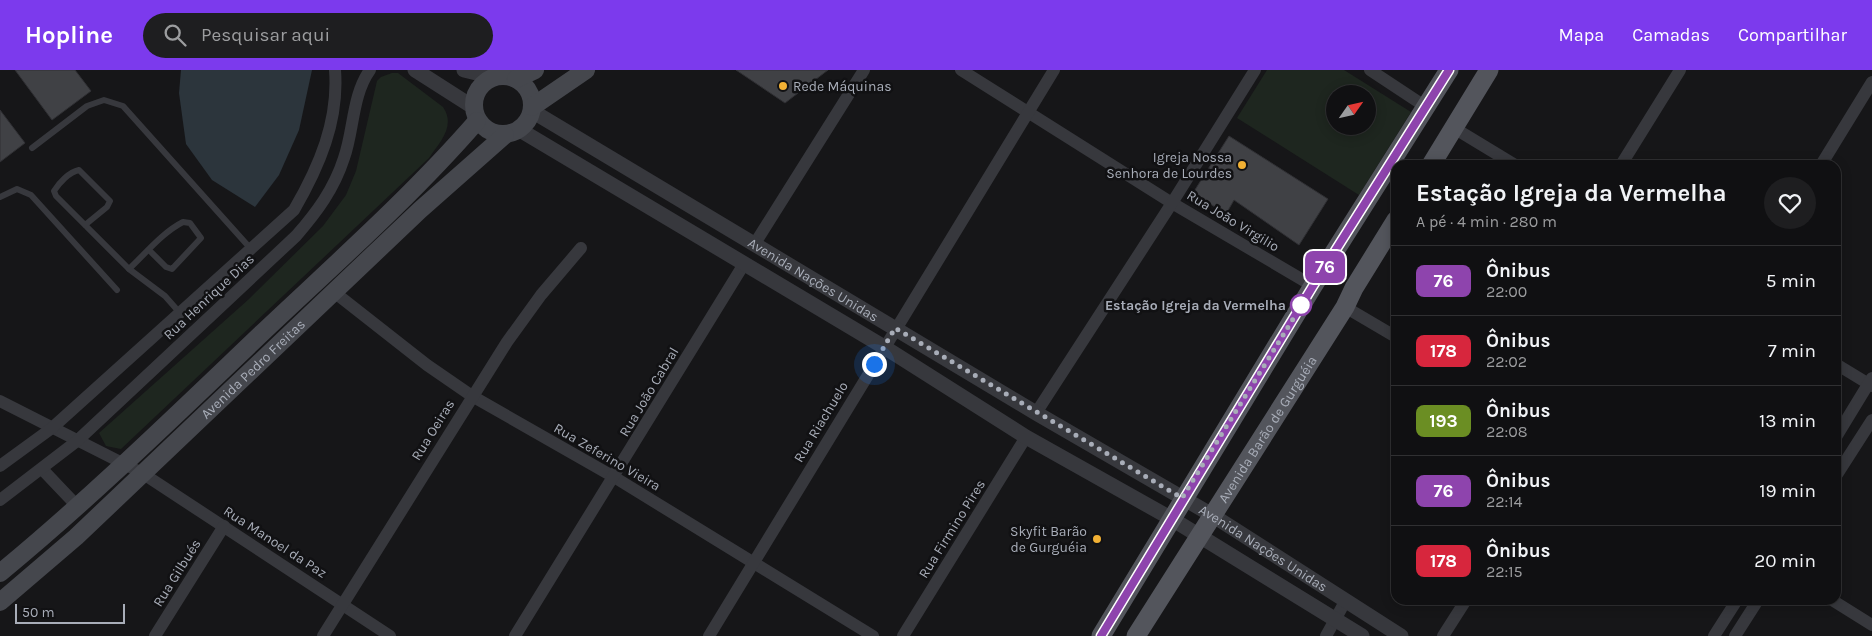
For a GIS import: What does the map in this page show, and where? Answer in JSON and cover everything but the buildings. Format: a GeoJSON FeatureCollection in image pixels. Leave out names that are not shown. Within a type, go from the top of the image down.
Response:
{"type":"FeatureCollection","features":[{"type":"Feature","properties":{"kind":"main road"},"geometry":{"type":"LineString","coordinates":[[516,79],[535,70]]}},
{"type":"Feature","properties":{"kind":"main road"},"geometry":{"type":"LineString","coordinates":[[532,109],[586,70]]}},
{"type":"Feature","properties":{"kind":"main road"},"geometry":{"type":"LineString","coordinates":[[1393,160],[1449,70]]}},
{"type":"Feature","properties":{"kind":"main road"},"geometry":{"type":"LineString","coordinates":[[1434,160],[1489,70]]}},
{"type":"Feature","properties":{"kind":"main road"},"geometry":{"type":"LineString","coordinates":[[501,76],[516,79],[528,91],[532,109],[529,118],[512,132],[490,132],[475,114],[478,88],[493,77],[501,76]]}},
{"type":"Feature","properties":{"kind":"main road","name":"Avenida Pedro Freitas"},"geometry":{"type":"LineString","coordinates":[[0,574],[78,507],[414,188],[475,114]]}},
{"type":"Feature","properties":{"kind":"main road","name":"Avenida Pedro Freitas"},"geometry":{"type":"LineString","coordinates":[[0,602],[76,537],[420,210],[512,132]]}},
{"type":"Feature","properties":{"kind":"main road"},"geometry":{"type":"LineString","coordinates":[[1101,636],[1172,520],[1182,498],[1391,162]]}},
{"type":"Feature","properties":{"kind":"main road","name":"Avenida Barão de Gurguéia"},"geometry":{"type":"LineString","coordinates":[[1136,636],[1345,307],[1354,288],[1391,228]]}},
{"type":"Feature","properties":{"kind":"street","name":"Rua Henrique Dias"},"geometry":{"type":"LineString","coordinates":[[0,466],[52,428],[294,210],[312,180],[326,142],[337,93],[335,70]]}},
{"type":"Feature","properties":{"kind":"street","name":"Rua Henrique Dias"},"geometry":{"type":"LineString","coordinates":[[0,500],[77,441],[266,265],[321,208],[344,158],[364,78],[370,70]]}},
{"type":"Feature","properties":{"kind":"street"},"geometry":{"type":"LineString","coordinates":[[416,70],[475,114]]}},
{"type":"Feature","properties":{"kind":"street"},"geometry":{"type":"LineString","coordinates":[[464,70],[493,77]]}},
{"type":"Feature","properties":{"kind":"street"},"geometry":{"type":"LineString","coordinates":[[754,245],[864,70]]}},
{"type":"Feature","properties":{"kind":"street","name":"Rua João Virgilio"},"geometry":{"type":"LineString","coordinates":[[961,70],[1172,203],[1313,286]]}},
{"type":"Feature","properties":{"kind":"street","name":"Rua Riachuelo"},"geometry":{"type":"LineString","coordinates":[[709,636],[1054,70]]}},
{"type":"Feature","properties":{"kind":"street"},"geometry":{"type":"LineString","coordinates":[[1036,413],[1172,203],[1255,70]]}},
{"type":"Feature","properties":{"kind":"street"},"geometry":{"type":"LineString","coordinates":[[1370,70],[1426,107]]}},
{"type":"Feature","properties":{"kind":"street"},"geometry":{"type":"LineString","coordinates":[[1624,160],[1680,70]]}},
{"type":"Feature","properties":{"kind":"street"},"geometry":{"type":"LineString","coordinates":[[1823,160],[1872,82]]}},
{"type":"Feature","properties":{"kind":"street","name":"Avenida Nações Unidas"},"geometry":{"type":"LineString","coordinates":[[532,109],[754,245],[1036,413],[1212,515],[1401,636]]}},
{"type":"Feature","properties":{"kind":"street"},"geometry":{"type":"LineString","coordinates":[[1454,128],[1507,160]]}},
{"type":"Feature","properties":{"kind":"street","name":"Avenida Nações Unidas"},"geometry":{"type":"LineString","coordinates":[[512,132],[744,264],[884,347],[1026,437],[1200,536],[1362,636]]}},
{"type":"Feature","properties":{"kind":"street","name":"Rua Oeiras"},"geometry":{"type":"LineString","coordinates":[[323,636],[472,396],[541,295],[581,248]]}},
{"type":"Feature","properties":{"kind":"street"},"geometry":{"type":"LineString","coordinates":[[250,249],[266,265]]}},
{"type":"Feature","properties":{"kind":"street","name":"Rua João Cabral"},"geometry":{"type":"LineString","coordinates":[[515,636],[744,264]]}},
{"type":"Feature","properties":{"kind":"street","name":"Rua Zeferino Vieira"},"geometry":{"type":"LineString","coordinates":[[334,292],[427,365],[472,396],[614,477],[873,636]]}},
{"type":"Feature","properties":{"kind":"street"},"geometry":{"type":"LineString","coordinates":[[1345,307],[1391,334]]}},
{"type":"Feature","properties":{"kind":"street"},"geometry":{"type":"LineString","coordinates":[[1841,367],[1871,383],[1841,429]]}},
{"type":"Feature","properties":{"kind":"street"},"geometry":{"type":"LineString","coordinates":[[0,401],[77,441],[125,463]]}},
{"type":"Feature","properties":{"kind":"street"},"geometry":{"type":"LineString","coordinates":[[1841,468],[1872,420]]}},
{"type":"Feature","properties":{"kind":"street","name":"Rua Firmino Pires"},"geometry":{"type":"LineString","coordinates":[[902,636],[1026,437]]}},
{"type":"Feature","properties":{"kind":"street","name":"Rua Manoel da Paz"},"geometry":{"type":"LineString","coordinates":[[125,463],[390,636]]}},
{"type":"Feature","properties":{"kind":"street"},"geometry":{"type":"LineString","coordinates":[[42,469],[78,507]]}},
{"type":"Feature","properties":{"kind":"street","name":"Rua Gilbués"},"geometry":{"type":"LineString","coordinates":[[154,636],[224,526]]}},
{"type":"Feature","properties":{"kind":"street"},"geometry":{"type":"LineString","coordinates":[[1326,636],[1346,600]]}},
{"type":"Feature","properties":{"kind":"street"},"geometry":{"type":"LineString","coordinates":[[1443,636],[1463,605]]}},
{"type":"Feature","properties":{"kind":"street"},"geometry":{"type":"LineString","coordinates":[[1714,636],[1734,605]]}},
{"type":"Feature","properties":{"kind":"street"},"geometry":{"type":"LineString","coordinates":[[1735,636],[1755,605]]}},
{"type":"Feature","properties":{"kind":"street"},"geometry":{"type":"LineString","coordinates":[[1840,605],[1872,625]]}},
{"type":"Feature","properties":{"kind":"lane"},"geometry":{"type":"LineString","coordinates":[[32,148],[87,106],[104,100],[122,106],[250,249]]}},
{"type":"Feature","properties":{"kind":"lane"},"geometry":{"type":"LineString","coordinates":[[85,225],[107,207],[110,201],[79,170],[74,171],[54,191],[85,225],[128,270],[165,296],[180,314]]}},
{"type":"Feature","properties":{"kind":"lane"},"geometry":{"type":"LineString","coordinates":[[0,197],[17,189],[32,195],[117,290]]}},
{"type":"Feature","properties":{"kind":"lane"},"geometry":{"type":"LineString","coordinates":[[128,270],[149,250],[175,226],[183,222],[190,223],[201,238],[172,269],[166,268],[149,250]]}},
{"type":"Feature","properties":{"kind":"shaded area"},"geometry":{"type":"Polygon","coordinates":[[[181,70],[312,70],[299,130],[279,175],[255,207],[212,180],[186,144],[179,93],[181,70]]]}},
{"type":"Feature","properties":{"kind":"shaded area"},"geometry":{"type":"Polygon","coordinates":[[[1267,70],[1344,70],[1368,85],[1326,85],[1326,135],[1376,135],[1376,90],[1411,112],[1359,195],[1237,118],[1267,70]]]}},
{"type":"Feature","properties":{"kind":"shaded area"},"geometry":{"type":"Polygon","coordinates":[[[398,73],[443,107],[447,114],[448,121],[445,134],[429,158],[121,449],[106,446],[99,433],[249,299],[323,226],[346,195],[356,171],[377,81],[381,77],[398,73]]]}},
{"type":"Feature","properties":{"kind":"bus line","name":"76"},"geometry":{"type":"LineString","coordinates":[[1393,160],[1449,70]]}},
{"type":"Feature","properties":{"kind":"bus line","name":"76"},"geometry":{"type":"LineString","coordinates":[[1101,636],[1172,520],[1182,498],[1391,162]]}},
{"type":"Feature","properties":{"kind":"place","name":"Rede Máquinas"},"geometry":{"type":"Point","coordinates":[783,86]}},
{"type":"Feature","properties":{"kind":"place","name":"Igreja Nossa Senhora de Lourdes"},"geometry":{"type":"Point","coordinates":[1242,165]}},
{"type":"Feature","properties":{"kind":"place","name":"Estação Igreja da Vermelha"},"geometry":{"type":"Point","coordinates":[1301,305]}},
{"type":"Feature","properties":{"kind":"place","name":"Skyfit Barão de Gurguéia"},"geometry":{"type":"Point","coordinates":[1097,539]}},
{"type":"Feature","properties":{"kind":"route"},"geometry":{"type":"LineString","coordinates":[[874,364],[895,328],[1182,498],[1303,303],[1301,305]]}}]}
